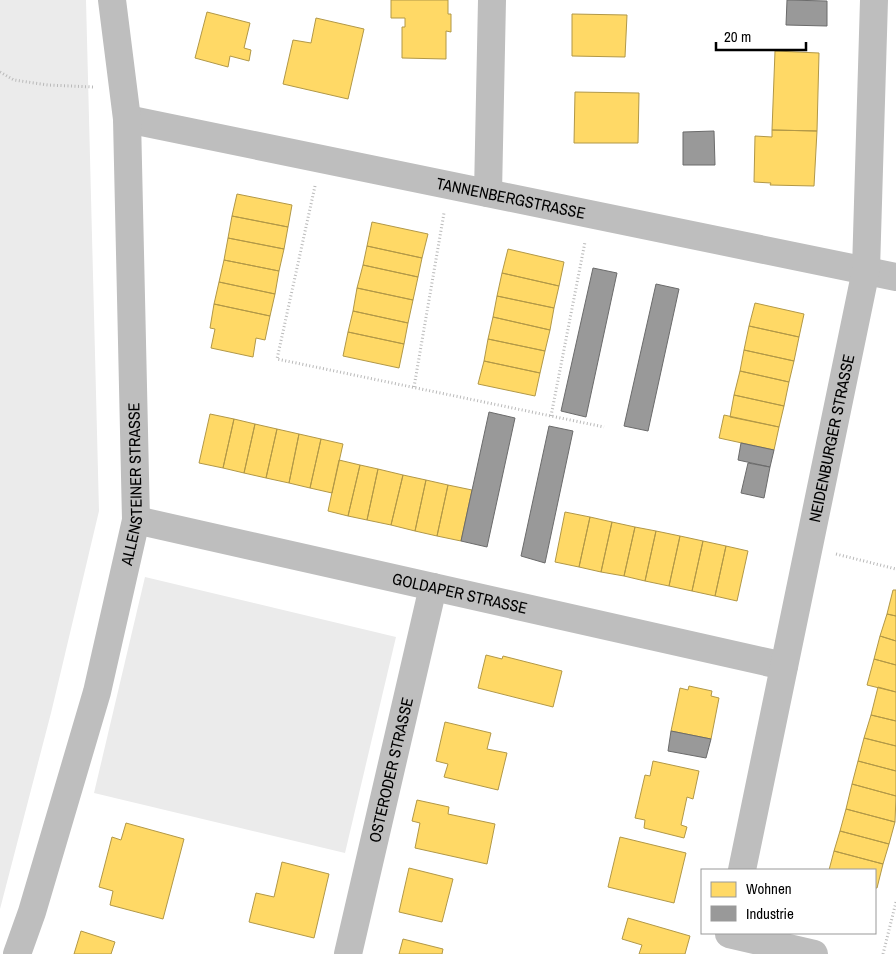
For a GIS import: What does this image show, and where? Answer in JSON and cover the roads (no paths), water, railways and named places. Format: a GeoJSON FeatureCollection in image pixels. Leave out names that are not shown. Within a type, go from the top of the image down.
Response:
{"type":"FeatureCollection","features":[{"type":"Feature","properties":{"kind":"street","name":"ALLENSTEINER STRASSE"},"geometry":{"type":"LineString","coordinates":[[17,954],[32,912],[97,692],[136,520],[127,119],[112,0]]}},
{"type":"Feature","properties":{"kind":"street"},"geometry":{"type":"LineString","coordinates":[[488,193],[492,0]]}},
{"type":"Feature","properties":{"kind":"street","name":"NEIDENBURGER STRASSE"},"geometry":{"type":"LineString","coordinates":[[742,869],[866,270],[874,0]]}},
{"type":"Feature","properties":{"kind":"street","name":"TANNENBERGSTRASSE"},"geometry":{"type":"LineString","coordinates":[[127,119],[896,277]]}},
{"type":"Feature","properties":{"kind":"street","name":"GOLDAPER STRASSE"},"geometry":{"type":"LineString","coordinates":[[136,520],[784,666]]}},
{"type":"Feature","properties":{"kind":"street","name":"OSTERODER STRASSE"},"geometry":{"type":"LineString","coordinates":[[348,954],[433,587]]}},
{"type":"Feature","properties":{"kind":"street"},"geometry":{"type":"LineString","coordinates":[[727,940],[814,954]]}}]}
